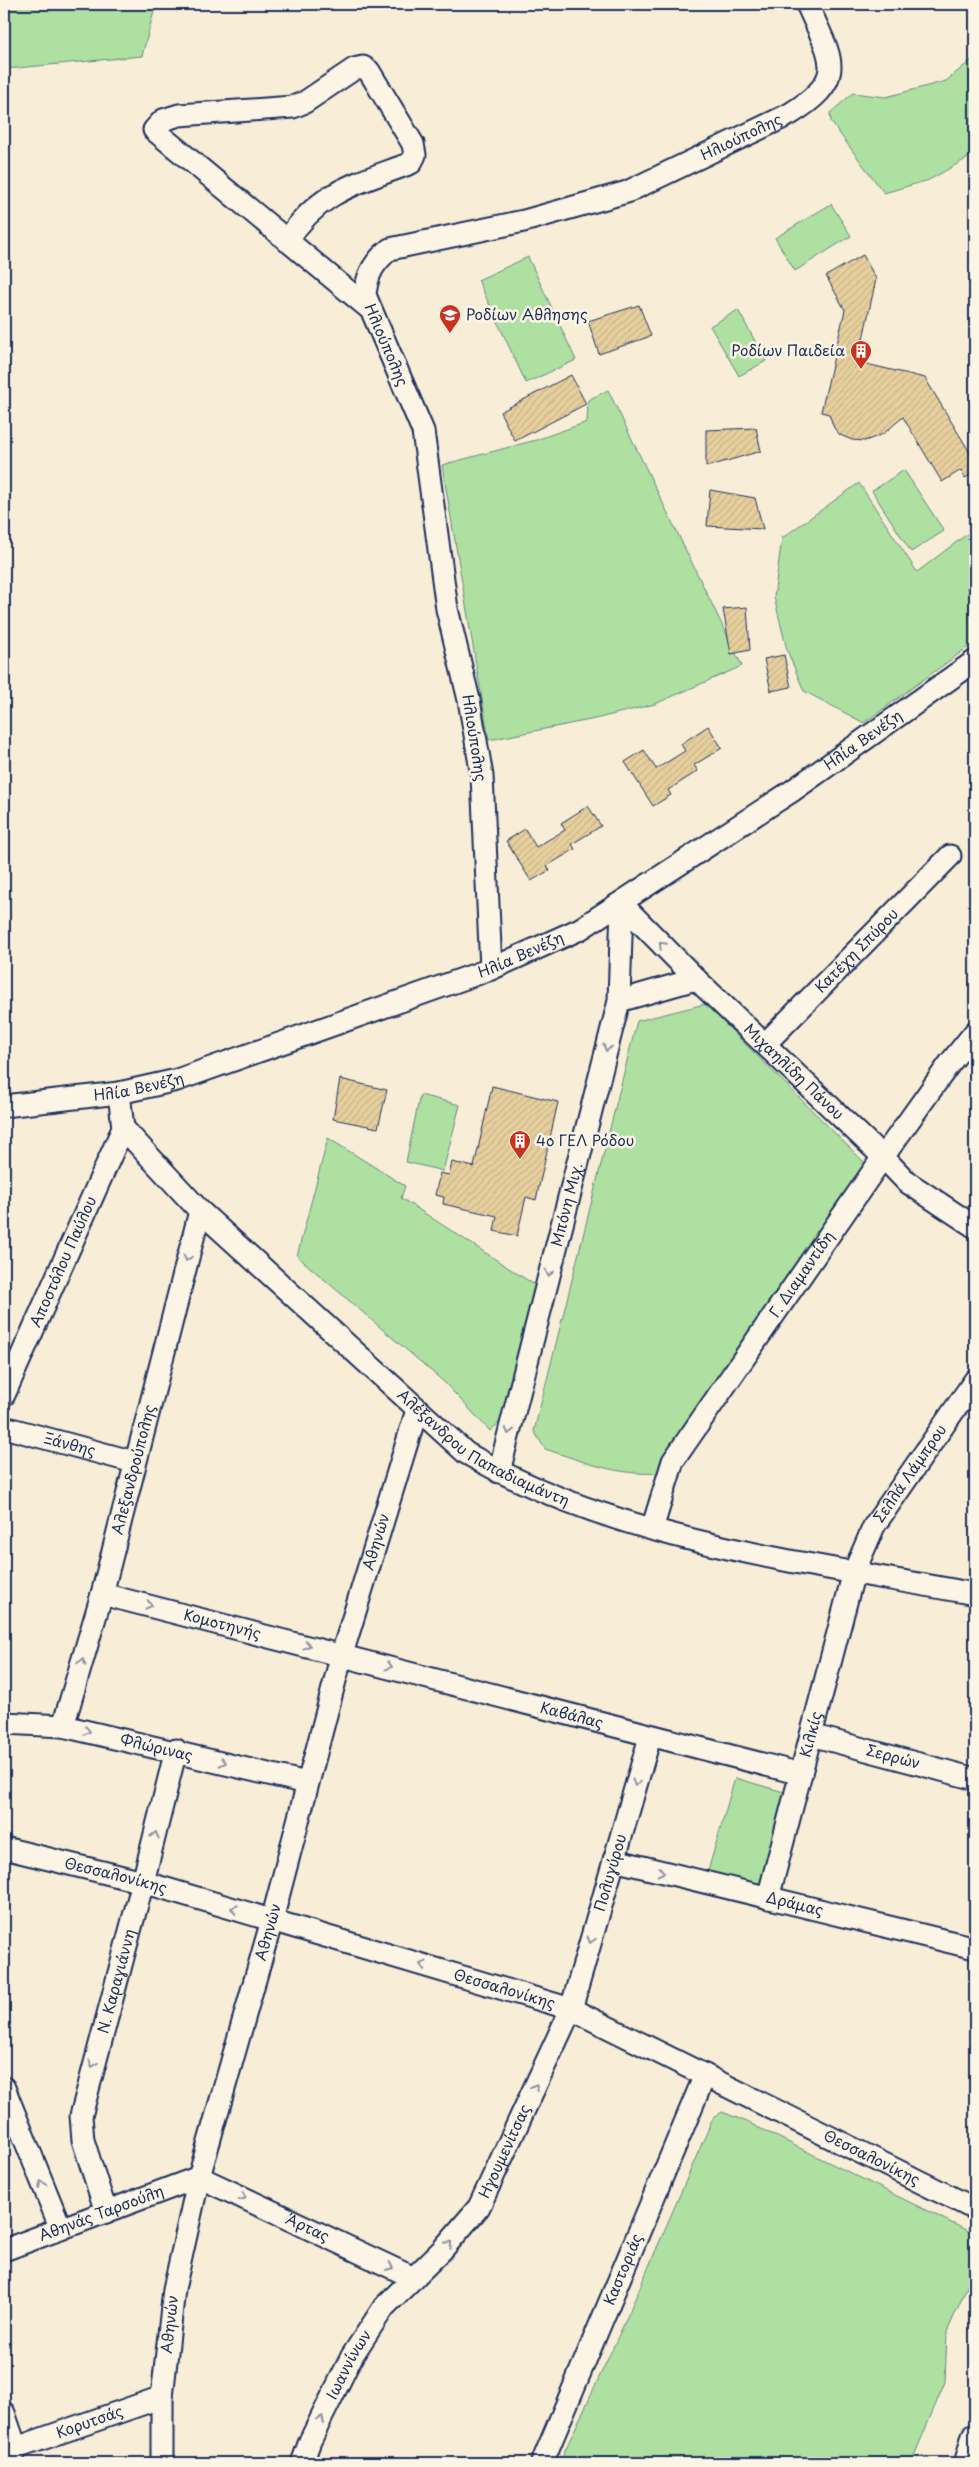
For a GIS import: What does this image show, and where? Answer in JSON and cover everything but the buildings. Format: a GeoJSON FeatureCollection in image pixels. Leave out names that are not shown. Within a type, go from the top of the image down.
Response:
{"type":"FeatureCollection","features":[{"type":"Feature","properties":{"kind":"main road"},"geometry":{"type":"LineString","coordinates":[[968,2463],[975,2437]]}},
{"type":"Feature","properties":{"kind":"street","name":"Ηλιούπολης"},"geometry":{"type":"LineString","coordinates":[[491,969],[482,776],[469,700],[447,609],[423,431],[365,295],[367,280],[375,262],[390,249],[524,221],[628,192],[790,114],[821,93],[829,80],[830,64],[826,46],[807,4]]}},
{"type":"Feature","properties":{"kind":"street"},"geometry":{"type":"LineString","coordinates":[[287,241],[300,221],[321,202],[342,189],[411,163],[415,154],[413,144],[374,80],[363,67],[354,69],[305,102],[293,107],[179,115],[163,120],[154,130],[287,241],[371,310]]}},
{"type":"Feature","properties":{"kind":"street","name":"Ηλία Βενέζη"},"geometry":{"type":"LineString","coordinates":[[4,1106],[118,1093],[176,1080],[491,969],[580,929],[622,904],[792,791],[975,661]]}},
{"type":"Feature","properties":{"kind":"street","name":"Κατέχη Σπύρου"},"geometry":{"type":"LineString","coordinates":[[765,1044],[950,856]]}},
{"type":"Feature","properties":{"kind":"street","name":"Μιχαηλίδη Πάνου"},"geometry":{"type":"LineString","coordinates":[[622,904],[696,979],[907,1182],[975,1226]]}},
{"type":"Feature","properties":{"kind":"street","name":"Μπόνη Μιχ."},"geometry":{"type":"LineString","coordinates":[[499,1472],[619,1001],[622,904]]}},
{"type":"Feature","properties":{"kind":"street"},"geometry":{"type":"LineString","coordinates":[[619,1001],[696,979]]}},
{"type":"Feature","properties":{"kind":"street","name":"Γ. Διαμαντίδη"},"geometry":{"type":"LineString","coordinates":[[652,1529],[673,1461],[883,1157],[950,1063],[975,1032]]}},
{"type":"Feature","properties":{"kind":"street"},"geometry":{"type":"LineString","coordinates":[[118,1093],[123,1128]]}},
{"type":"Feature","properties":{"kind":"street","name":"Αλέξανδρου Παπαδιαμάντη"},"geometry":{"type":"LineString","coordinates":[[123,1128],[200,1211],[417,1410],[466,1453],[499,1472],[564,1501],[652,1529],[724,1547],[975,1594]]}},
{"type":"Feature","properties":{"kind":"street","name":"Αποστόλου Παύλου"},"geometry":{"type":"LineString","coordinates":[[4,1395],[123,1128]]}},
{"type":"Feature","properties":{"kind":"street","name":"Αλεξανδρούπολης"},"geometry":{"type":"LineString","coordinates":[[63,1726],[102,1594],[134,1462],[200,1211]]}},
{"type":"Feature","properties":{"kind":"street","name":"Σελλά Λάμπρου"},"geometry":{"type":"LineString","coordinates":[[854,1572],[874,1526],[975,1380]]}},
{"type":"Feature","properties":{"kind":"street","name":"Αθηνών"},"geometry":{"type":"LineString","coordinates":[[162,2463],[162,2397],[174,2289],[199,2176],[272,1920],[342,1654],[417,1410]]}},
{"type":"Feature","properties":{"kind":"street","name":"Ξάνθης"},"geometry":{"type":"LineString","coordinates":[[4,1427],[134,1462]]}},
{"type":"Feature","properties":{"kind":"street","name":"Κιλκίς"},"geometry":{"type":"LineString","coordinates":[[768,1898],[854,1572]]}},
{"type":"Feature","properties":{"kind":"street","name":"Κομοτηνής"},"geometry":{"type":"LineString","coordinates":[[102,1594],[342,1654]]}},
{"type":"Feature","properties":{"kind":"street","name":"Καβάλας"},"geometry":{"type":"LineString","coordinates":[[342,1654],[650,1737],[801,1774]]}},
{"type":"Feature","properties":{"kind":"street","name":"Φλώρινας"},"geometry":{"type":"LineString","coordinates":[[4,1723],[63,1726],[176,1750],[307,1782]]}},
{"type":"Feature","properties":{"kind":"street","name":"Σερρών"},"geometry":{"type":"LineString","coordinates":[[811,1736],[975,1779]]}},
{"type":"Feature","properties":{"kind":"street","name":"Πολυγύρου"},"geometry":{"type":"LineString","coordinates":[[571,2009],[650,1737]]}},
{"type":"Feature","properties":{"kind":"street","name":"Ν. Καραγιάννη"},"geometry":{"type":"LineString","coordinates":[[106,2212],[83,2140],[81,2116],[144,1882],[176,1750]]}},
{"type":"Feature","properties":{"kind":"street","name":"Θεσσαλονίκης"},"geometry":{"type":"LineString","coordinates":[[4,1848],[144,1882],[571,2009],[975,2209]]}},
{"type":"Feature","properties":{"kind":"street","name":"Δράμας"},"geometry":{"type":"LineString","coordinates":[[614,1860],[975,1948]]}},
{"type":"Feature","properties":{"kind":"street","name":"Ηγουμενίτσας"},"geometry":{"type":"LineString","coordinates":[[414,2278],[470,2220],[480,2207],[571,2009]]}},
{"type":"Feature","properties":{"kind":"street","name":"Καστοριάς"},"geometry":{"type":"LineString","coordinates":[[542,2463],[705,2075]]}},
{"type":"Feature","properties":{"kind":"street"},"geometry":{"type":"LineString","coordinates":[[4,2088],[8,2114],[61,2229]]}},
{"type":"Feature","properties":{"kind":"street","name":"Αθηνάς Ταρσούλη"},"geometry":{"type":"LineString","coordinates":[[4,2250],[199,2176]]}},
{"type":"Feature","properties":{"kind":"street","name":"Άρτας"},"geometry":{"type":"LineString","coordinates":[[199,2176],[414,2278]]}},
{"type":"Feature","properties":{"kind":"street","name":"Ιωαννίνων"},"geometry":{"type":"LineString","coordinates":[[302,2463],[310,2441],[362,2340],[384,2307],[414,2278]]}},
{"type":"Feature","properties":{"kind":"street","name":"Κορυτσάς"},"geometry":{"type":"LineString","coordinates":[[14,2456],[162,2397]]}},
{"type":"Feature","properties":{"kind":"street"},"geometry":{"type":"LineString","coordinates":[[4,2413],[14,2456]]}},
{"type":"Feature","properties":{"kind":"green space"},"geometry":{"type":"Polygon","coordinates":[[[4,4],[156,4],[142,56],[7,69],[4,4]]]}},
{"type":"Feature","properties":{"kind":"green space"},"geometry":{"type":"Polygon","coordinates":[[[975,57],[975,154],[929,180],[884,193],[831,122],[830,113],[853,93],[886,97],[946,81],[975,57]]]}},
{"type":"Feature","properties":{"kind":"green space"},"geometry":{"type":"Polygon","coordinates":[[[831,204],[851,236],[795,271],[775,238],[831,204]]]}},
{"type":"Feature","properties":{"kind":"green space"},"geometry":{"type":"Polygon","coordinates":[[[528,257],[576,360],[526,383],[478,280],[528,257]]]}},
{"type":"Feature","properties":{"kind":"green space"},"geometry":{"type":"Polygon","coordinates":[[[738,310],[766,361],[739,376],[710,326],[738,310]]]}},
{"type":"Feature","properties":{"kind":"green space"},"geometry":{"type":"Polygon","coordinates":[[[608,390],[742,666],[655,704],[595,719],[489,740],[442,465],[536,440],[587,422],[588,400],[608,390]]]}},
{"type":"Feature","properties":{"kind":"green space"},"geometry":{"type":"Polygon","coordinates":[[[904,470],[944,531],[911,552],[872,491],[904,470]]]}},
{"type":"Feature","properties":{"kind":"green space"},"geometry":{"type":"Polygon","coordinates":[[[859,483],[917,572],[975,528],[975,642],[864,723],[804,691],[787,650],[774,597],[782,538],[859,483]]]}},
{"type":"Feature","properties":{"kind":"green space"},"geometry":{"type":"Polygon","coordinates":[[[705,1004],[870,1168],[660,1473],[615,1470],[545,1449],[534,1431],[637,1021],[705,1004]]]}},
{"type":"Feature","properties":{"kind":"green space"},"geometry":{"type":"Polygon","coordinates":[[[420,1095],[460,1105],[443,1171],[406,1162],[420,1095]]]}},
{"type":"Feature","properties":{"kind":"green space"},"geometry":{"type":"Polygon","coordinates":[[[328,1138],[405,1186],[401,1198],[538,1287],[511,1412],[490,1431],[444,1382],[297,1256],[328,1138]]]}},
{"type":"Feature","properties":{"kind":"green space"},"geometry":{"type":"Polygon","coordinates":[[[735,1778],[791,1794],[764,1887],[708,1871],[735,1778]]]}},
{"type":"Feature","properties":{"kind":"green space"},"geometry":{"type":"Polygon","coordinates":[[[722,2112],[745,2121],[975,2236],[975,2269],[947,2332],[945,2382],[911,2463],[559,2463],[624,2324],[713,2118],[722,2112]]]}},
{"type":"Feature","properties":{"kind":"place","name":"Ροδίων Αθλησης"},"geometry":{"type":"Point","coordinates":[450,334]}},
{"type":"Feature","properties":{"kind":"place","name":"Ροδίων Παιδεία"},"geometry":{"type":"Point","coordinates":[861,370]}},
{"type":"Feature","properties":{"kind":"place","name":"4ο ΓΕΛ Ρόδου"},"geometry":{"type":"Point","coordinates":[520,1160]}}]}
